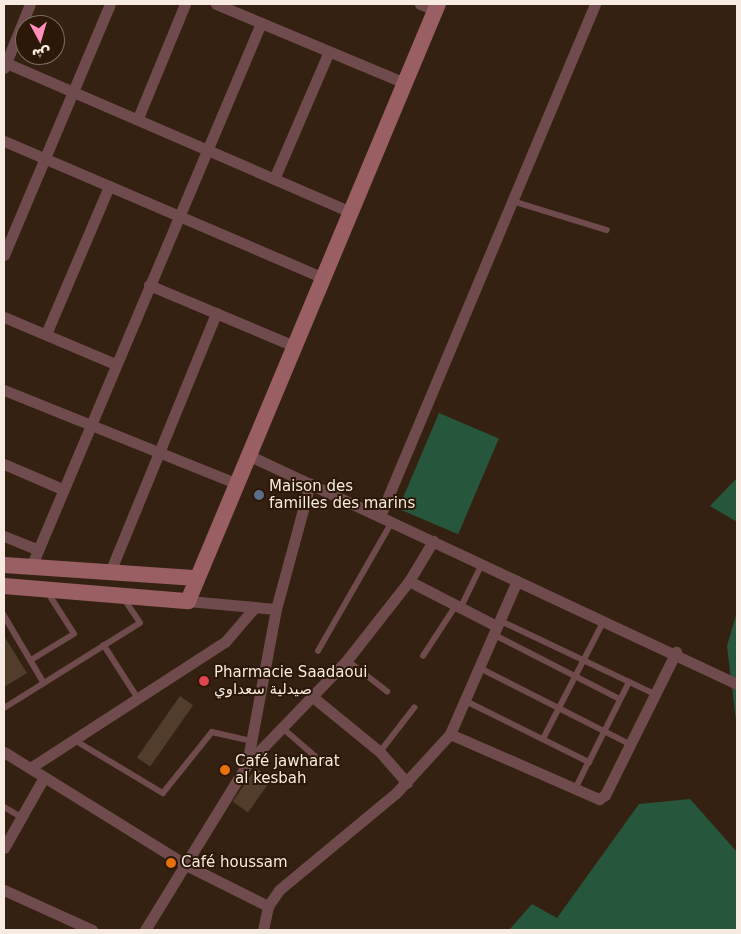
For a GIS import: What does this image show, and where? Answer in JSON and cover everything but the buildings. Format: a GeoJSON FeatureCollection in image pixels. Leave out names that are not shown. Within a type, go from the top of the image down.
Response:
{"type":"FeatureCollection","features":[{"type":"Feature","properties":{"kind":"street"},"geometry":{"type":"LineString","coordinates":[[30,4],[4,65],[74,91],[138,118],[351,212]]}},
{"type":"Feature","properties":{"kind":"street"},"geometry":{"type":"LineString","coordinates":[[4,255],[9,227],[45,158],[110,4]]}},
{"type":"Feature","properties":{"kind":"street"},"geometry":{"type":"LineString","coordinates":[[138,118],[185,4]]}},
{"type":"Feature","properties":{"kind":"street"},"geometry":{"type":"LineString","coordinates":[[216,4],[405,83]]}},
{"type":"Feature","properties":{"kind":"street"},"geometry":{"type":"LineString","coordinates":[[188,601],[437,7],[420,4]]}},
{"type":"Feature","properties":{"kind":"street"},"geometry":{"type":"LineString","coordinates":[[380,516],[595,4]]}},
{"type":"Feature","properties":{"kind":"street"},"geometry":{"type":"LineString","coordinates":[[31,567],[62,489],[261,23]]}},
{"type":"Feature","properties":{"kind":"street"},"geometry":{"type":"LineString","coordinates":[[274,179],[329,51]]}},
{"type":"Feature","properties":{"kind":"street"},"geometry":{"type":"LineString","coordinates":[[4,141],[323,278]]}},
{"type":"Feature","properties":{"kind":"street"},"geometry":{"type":"LineString","coordinates":[[46,334],[109,186]]}},
{"type":"Feature","properties":{"kind":"street"},"geometry":{"type":"LineString","coordinates":[[149,285],[294,346]]}},
{"type":"Feature","properties":{"kind":"street"},"geometry":{"type":"LineString","coordinates":[[110,572],[216,313]]}},
{"type":"Feature","properties":{"kind":"street"},"geometry":{"type":"LineString","coordinates":[[4,317],[115,364]]}},
{"type":"Feature","properties":{"kind":"street"},"geometry":{"type":"LineString","coordinates":[[4,390],[238,484]]}},
{"type":"Feature","properties":{"kind":"street"},"geometry":{"type":"LineString","coordinates":[[250,456],[516,581],[676,652],[737,684]]}},
{"type":"Feature","properties":{"kind":"street"},"geometry":{"type":"LineString","coordinates":[[4,464],[62,489]]}},
{"type":"Feature","properties":{"kind":"street"},"geometry":{"type":"LineString","coordinates":[[247,764],[276,609],[310,484]]}},
{"type":"Feature","properties":{"kind":"street"},"geometry":{"type":"LineString","coordinates":[[4,536],[38,549]]}},
{"type":"Feature","properties":{"kind":"street"},"geometry":{"type":"LineString","coordinates":[[147,929],[247,764],[314,698],[347,660],[409,581],[433,541]]}},
{"type":"Feature","properties":{"kind":"street"},"geometry":{"type":"LineString","coordinates":[[4,565],[197,578]]}},
{"type":"Feature","properties":{"kind":"street"},"geometry":{"type":"LineString","coordinates":[[409,581],[496,627]]}},
{"type":"Feature","properties":{"kind":"street"},"geometry":{"type":"LineString","coordinates":[[263,930],[268,906],[279,890],[407,783],[450,734],[462,699],[516,581]]}},
{"type":"Feature","properties":{"kind":"street"},"geometry":{"type":"LineString","coordinates":[[4,586],[276,609]]}},
{"type":"Feature","properties":{"kind":"street"},"geometry":{"type":"LineString","coordinates":[[30,768],[72,738],[225,642],[255,607]]}},
{"type":"Feature","properties":{"kind":"street"},"geometry":{"type":"LineString","coordinates":[[450,734],[596,798],[605,795],[676,652]]}},
{"type":"Feature","properties":{"kind":"street"},"geometry":{"type":"LineString","coordinates":[[314,698],[380,752],[407,783]]}},
{"type":"Feature","properties":{"kind":"street"},"geometry":{"type":"LineString","coordinates":[[4,752],[186,865],[268,906]]}},
{"type":"Feature","properties":{"kind":"street"},"geometry":{"type":"LineString","coordinates":[[4,848],[44,776]]}},
{"type":"Feature","properties":{"kind":"street"},"geometry":{"type":"LineString","coordinates":[[4,890],[92,930]]}},
{"type":"Feature","properties":{"kind":"lane"},"geometry":{"type":"LineString","coordinates":[[511,201],[607,230]]}},
{"type":"Feature","properties":{"kind":"lane"},"geometry":{"type":"LineString","coordinates":[[318,651],[392,522]]}},
{"type":"Feature","properties":{"kind":"lane"},"geometry":{"type":"LineString","coordinates":[[423,656],[457,608],[482,564]]}},
{"type":"Feature","properties":{"kind":"lane"},"geometry":{"type":"LineString","coordinates":[[31,660],[74,634],[46,590]]}},
{"type":"Feature","properties":{"kind":"lane"},"geometry":{"type":"LineString","coordinates":[[4,706],[140,623],[122,595]]}},
{"type":"Feature","properties":{"kind":"lane"},"geometry":{"type":"LineString","coordinates":[[4,615],[44,683]]}},
{"type":"Feature","properties":{"kind":"lane"},"geometry":{"type":"LineString","coordinates":[[543,740],[605,620]]}},
{"type":"Feature","properties":{"kind":"lane"},"geometry":{"type":"LineString","coordinates":[[496,627],[584,660],[655,694]]}},
{"type":"Feature","properties":{"kind":"lane"},"geometry":{"type":"LineString","coordinates":[[496,627],[576,676],[620,699]]}},
{"type":"Feature","properties":{"kind":"lane"},"geometry":{"type":"LineString","coordinates":[[104,645],[138,698]]}},
{"type":"Feature","properties":{"kind":"lane"},"geometry":{"type":"LineString","coordinates":[[347,660],[387,691]]}},
{"type":"Feature","properties":{"kind":"lane"},"geometry":{"type":"LineString","coordinates":[[477,667],[630,744]]}},
{"type":"Feature","properties":{"kind":"lane"},"geometry":{"type":"LineString","coordinates":[[576,789],[628,682]]}},
{"type":"Feature","properties":{"kind":"lane"},"geometry":{"type":"LineString","coordinates":[[462,699],[589,762]]}},
{"type":"Feature","properties":{"kind":"lane"},"geometry":{"type":"LineString","coordinates":[[380,752],[414,708]]}},
{"type":"Feature","properties":{"kind":"lane"},"geometry":{"type":"LineString","coordinates":[[284,729],[322,762]]}},
{"type":"Feature","properties":{"kind":"lane"},"geometry":{"type":"LineString","coordinates":[[72,738],[163,793],[208,734],[252,741]]}},
{"type":"Feature","properties":{"kind":"lane"},"geometry":{"type":"LineString","coordinates":[[4,807],[21,817]]}},
{"type":"Feature","properties":{"kind":"green space"},"geometry":{"type":"Polygon","coordinates":[[[439,413],[499,438],[458,534],[398,509],[439,413]]]}},
{"type":"Feature","properties":{"kind":"green space"},"geometry":{"type":"Polygon","coordinates":[[[737,478],[737,522],[710,506],[737,478]]]}},
{"type":"Feature","properties":{"kind":"green space"},"geometry":{"type":"Polygon","coordinates":[[[737,612],[737,729],[727,646],[737,612]]]}},
{"type":"Feature","properties":{"kind":"green space"},"geometry":{"type":"Polygon","coordinates":[[[690,799],[737,852],[736,930],[509,930],[532,904],[557,918],[639,804],[690,799]]]}},
{"type":"Feature","properties":{"kind":"place","name":"Maison des familles des marins"},"geometry":{"type":"Point","coordinates":[259,495]}},
{"type":"Feature","properties":{"kind":"place","name":"Pharmacie Saadaoui صيدلية سعداوي"},"geometry":{"type":"Point","coordinates":[204,681]}},
{"type":"Feature","properties":{"kind":"place","name":"Café jawharat al kesbah"},"geometry":{"type":"Point","coordinates":[225,770]}},
{"type":"Feature","properties":{"kind":"place","name":"Café houssam"},"geometry":{"type":"Point","coordinates":[171,863]}}]}
